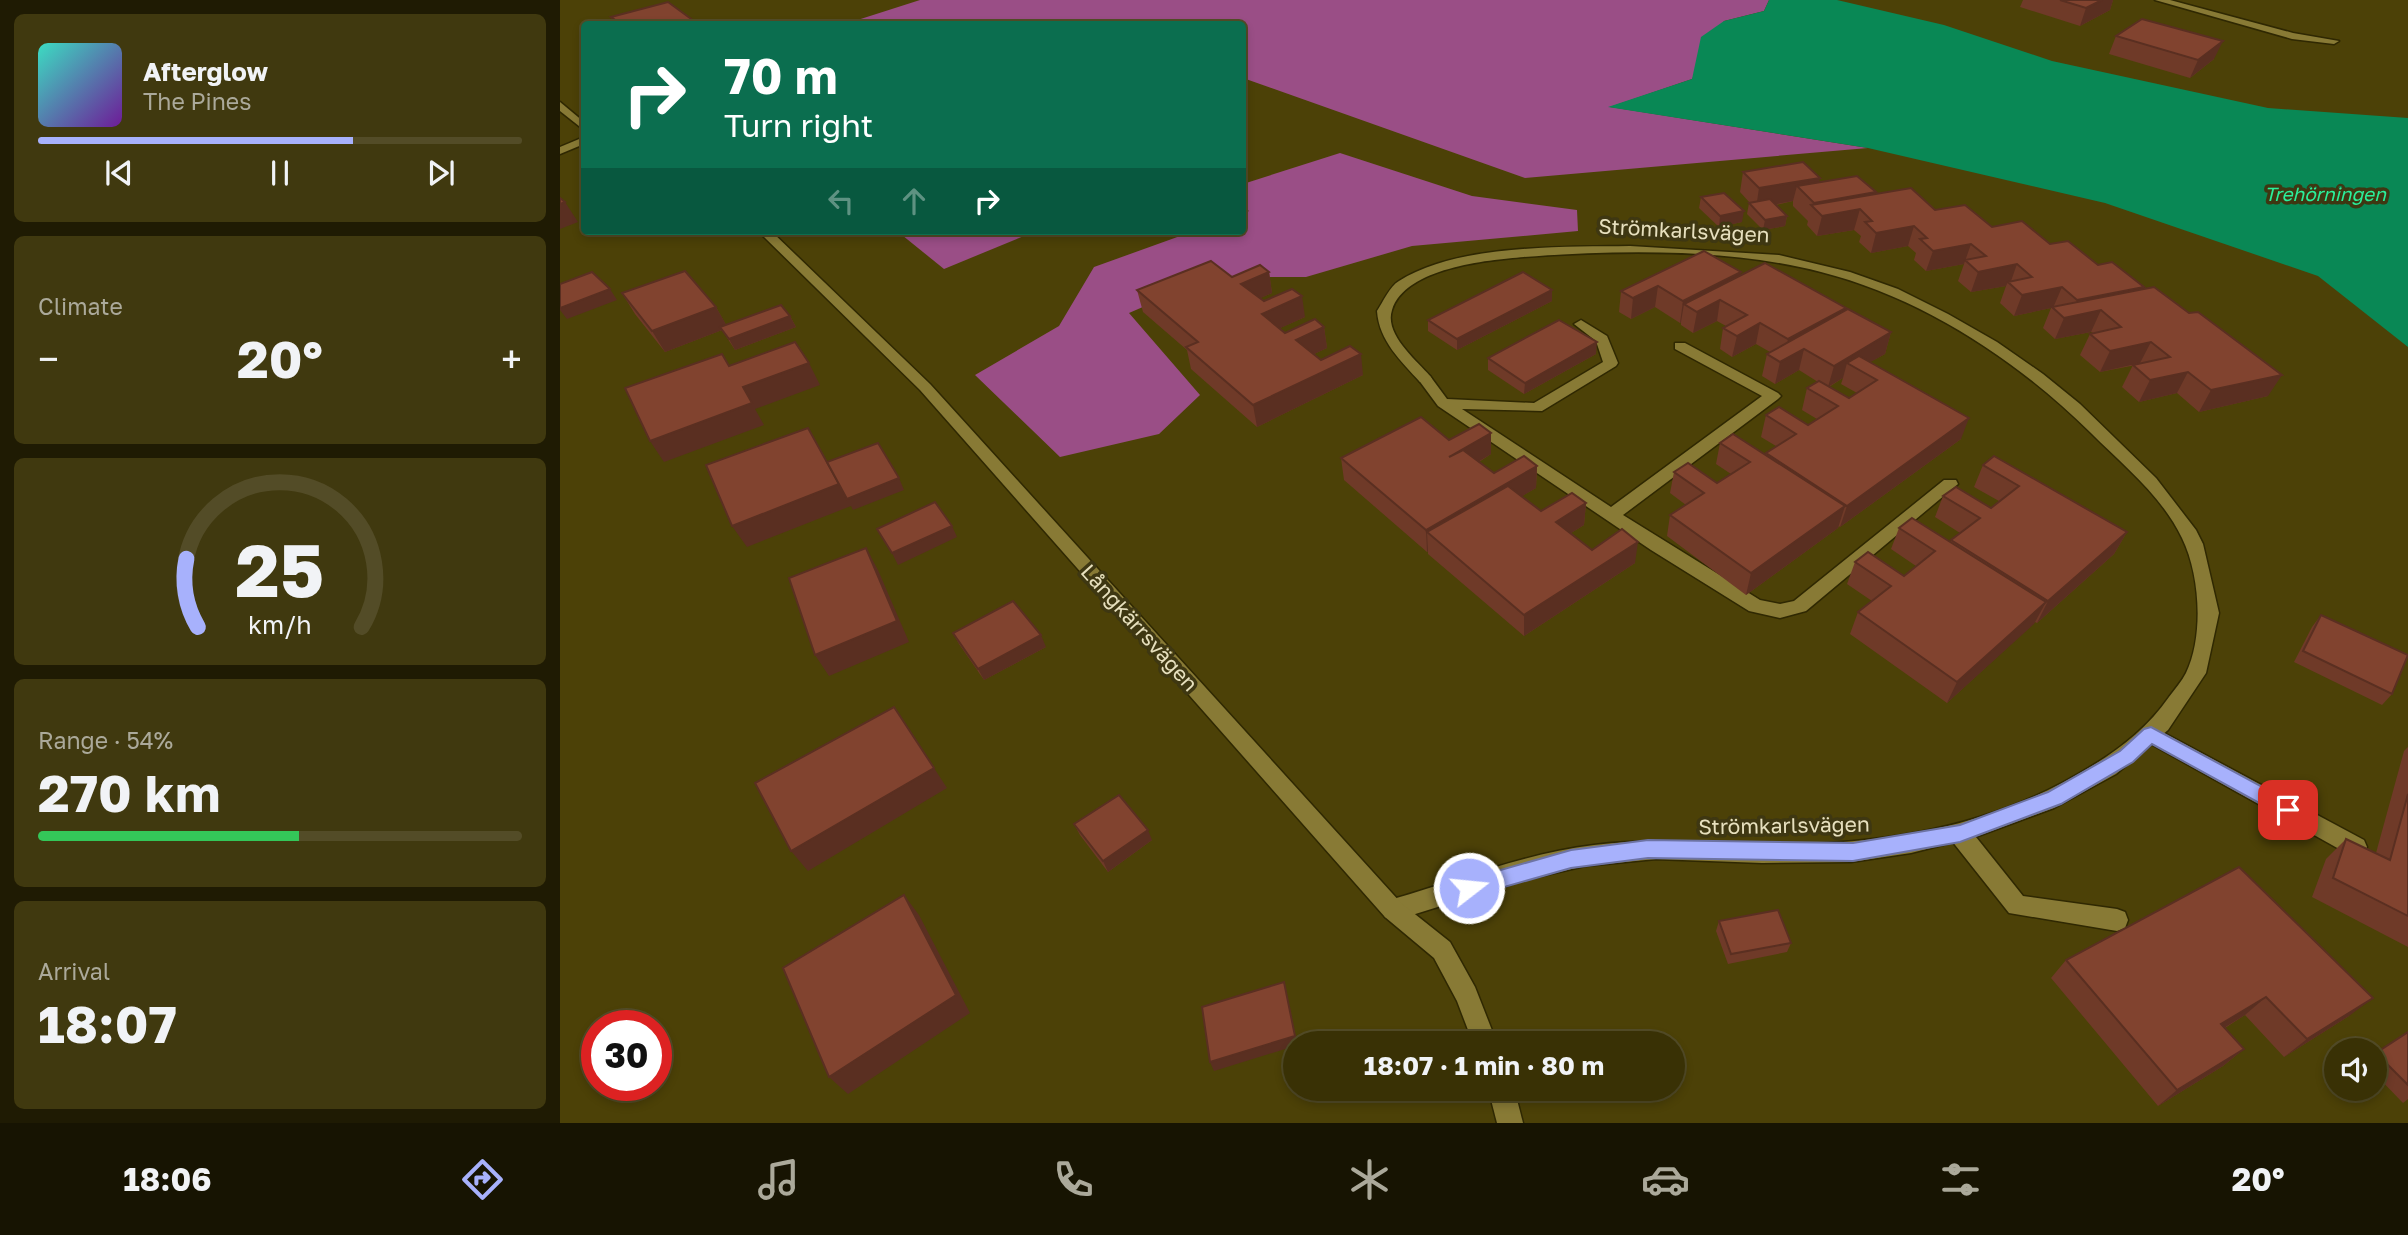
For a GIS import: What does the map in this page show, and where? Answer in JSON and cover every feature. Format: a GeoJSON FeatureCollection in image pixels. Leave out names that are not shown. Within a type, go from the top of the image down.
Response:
{"type":"FeatureCollection","features":[{"type":"Feature","properties":{"kind":"street"},"geometry":{"type":"LineString","coordinates":[[2160,0],[2292,36],[2334,41]]}},
{"type":"Feature","properties":{"kind":"street"},"geometry":{"type":"LineString","coordinates":[[560,105],[581,124]]}},
{"type":"Feature","properties":{"kind":"street"},"geometry":{"type":"LineString","coordinates":[[560,151],[581,141]]}},
{"type":"Feature","properties":{"kind":"street","name":"Långkärrsvägen"},"geometry":{"type":"LineString","coordinates":[[768,235],[925,387],[1393,910],[1442,950],[1467,995],[1480,1031]]}},
{"type":"Feature","properties":{"kind":"street","name":"Strömkarlsvägen"},"geometry":{"type":"LineString","coordinates":[[1393,910],[1571,859],[1648,849],[1853,852],[1960,834],[2055,798],[2126,757],[2179,707],[2206,652],[2208,603],[2203,570],[2192,539],[2151,482],[2058,393],[1972,332],[1936,312],[1863,280],[1780,259],[1646,249],[1575,249],[1515,253],[1452,263],[1420,274],[1389,296],[1384,313],[1388,330],[1398,348],[1443,403]]}},
{"type":"Feature","properties":{"kind":"street"},"geometry":{"type":"LineString","coordinates":[[1443,403],[1537,408],[1611,363],[1602,339],[1581,324]]}},
{"type":"Feature","properties":{"kind":"street"},"geometry":{"type":"LineString","coordinates":[[1611,515],[1773,396],[1680,346]]}},
{"type":"Feature","properties":{"kind":"street"},"geometry":{"type":"LineString","coordinates":[[1443,403],[1611,515],[1755,606],[1780,611],[1800,606],[1950,484]]}},
{"type":"Feature","properties":{"kind":"street"},"geometry":{"type":"LineString","coordinates":[[2151,734],[2356,847]]}},
{"type":"Feature","properties":{"kind":"street"},"geometry":{"type":"LineString","coordinates":[[1960,834],[2017,906],[2117,920]]}},
{"type":"Feature","properties":{"kind":"street"},"geometry":{"type":"LineString","coordinates":[[1504,1101],[1510,1123]]}},
{"type":"Feature","properties":{"kind":"shaded area"},"geometry":{"type":"Polygon","coordinates":[[[920,0],[1769,0],[1764,11],[1724,21],[1692,79],[1610,107],[1868,148],[1525,178],[1246,79],[1246,21],[854,21],[920,0]]]}},
{"type":"Feature","properties":{"kind":"shaded area"},"geometry":{"type":"Polygon","coordinates":[[[1340,153],[1472,196],[1577,210],[1578,231],[1412,246],[1306,277],[1212,277],[1129,313],[1200,395],[1159,434],[1060,457],[975,375],[1059,326],[1094,267],[1183,235],[1246,235],[1246,212],[1249,211],[1246,208],[1246,183],[1340,153]]]}},
{"type":"Feature","properties":{"kind":"shaded area"},"geometry":{"type":"Polygon","coordinates":[[[902,235],[1026,235],[944,269],[902,235]]]}},
{"type":"Feature","properties":{"kind":"water","name":"Trehörningen"},"geometry":{"type":"Polygon","coordinates":[[[1769,0],[1837,0],[1944,25],[2052,61],[2268,108],[2408,118],[2408,347],[2318,276],[2105,203],[1868,148],[1608,107],[1692,79],[1701,37],[1724,21],[1764,11],[1769,0]]]}},
{"type":"Feature","properties":{"kind":"building"},"geometry":{"type":"Polygon","coordinates":[[[2060,0],[2102,0],[2086,8],[2060,0]]]}},
{"type":"Feature","properties":{"kind":"building"},"geometry":{"type":"Polygon","coordinates":[[[668,2],[694,21],[617,21],[611,17],[668,2]]]}},
{"type":"Feature","properties":{"kind":"building"},"geometry":{"type":"Polygon","coordinates":[[[2142,19],[2223,41],[2198,60],[2116,36],[2142,19]]]}},
{"type":"Feature","properties":{"kind":"building"},"geometry":{"type":"Polygon","coordinates":[[[1803,162],[1820,178],[1759,188],[1743,172],[1803,162]]]}},
{"type":"Feature","properties":{"kind":"building"},"geometry":{"type":"Polygon","coordinates":[[[1857,176],[1876,192],[1814,203],[1797,186],[1857,176]]]}},
{"type":"Feature","properties":{"kind":"building"},"geometry":{"type":"Polygon","coordinates":[[[1911,188],[1935,210],[1965,205],[1992,227],[2022,221],[2050,244],[2068,241],[2098,265],[2112,262],[2144,287],[2077,300],[2062,287],[2022,295],[2008,282],[2032,277],[2017,264],[1978,272],[1965,260],[1986,256],[1971,244],[1933,251],[1920,239],[1927,238],[1914,226],[1876,233],[1865,222],[1872,221],[1860,209],[1822,216],[1811,205],[1911,188]]]}},
{"type":"Feature","properties":{"kind":"building"},"geometry":{"type":"Polygon","coordinates":[[[1724,193],[1744,211],[1720,216],[1701,197],[1724,193]]]}},
{"type":"Feature","properties":{"kind":"building"},"geometry":{"type":"Polygon","coordinates":[[[1770,199],[1787,216],[1765,220],[1749,203],[1770,199]]]}},
{"type":"Feature","properties":{"kind":"building"},"geometry":{"type":"Polygon","coordinates":[[[1704,251],[1741,272],[1683,301],[1658,286],[1633,298],[1621,291],[1704,251]]]}},
{"type":"Feature","properties":{"kind":"building"},"geometry":{"type":"Polygon","coordinates":[[[1211,261],[1232,277],[1260,265],[1269,272],[1241,284],[1264,301],[1292,289],[1302,296],[1262,314],[1285,333],[1315,319],[1324,327],[1296,340],[1321,360],[1350,346],[1361,354],[1253,405],[1186,347],[1198,342],[1137,290],[1211,261]]]}},
{"type":"Feature","properties":{"kind":"building"},"geometry":{"type":"Polygon","coordinates":[[[1765,263],[1846,308],[1788,339],[1760,323],[1737,336],[1723,328],[1747,315],[1720,300],[1697,312],[1684,304],[1765,263]]]}},
{"type":"Feature","properties":{"kind":"building"},"geometry":{"type":"Polygon","coordinates":[[[685,271],[716,307],[652,331],[622,293],[685,271]]]}},
{"type":"Feature","properties":{"kind":"building"},"geometry":{"type":"Polygon","coordinates":[[[592,272],[610,289],[560,308],[560,284],[592,272]]]}},
{"type":"Feature","properties":{"kind":"building"},"geometry":{"type":"Polygon","coordinates":[[[1523,272],[1552,290],[1457,339],[1428,320],[1523,272]]]}},
{"type":"Feature","properties":{"kind":"building"},"geometry":{"type":"Polygon","coordinates":[[[2154,287],[2189,313],[2198,312],[2282,375],[2211,390],[2188,372],[2150,380],[2133,365],[2170,357],[2151,342],[2110,351],[2090,334],[2121,327],[2101,310],[2064,318],[2052,307],[2154,287]]]}},
{"type":"Feature","properties":{"kind":"building"},"geometry":{"type":"Polygon","coordinates":[[[781,305],[790,316],[729,339],[720,327],[781,305]]]}},
{"type":"Feature","properties":{"kind":"building"},"geometry":{"type":"Polygon","coordinates":[[[1848,309],[1891,332],[1834,366],[1804,349],[1780,362],[1767,354],[1848,309]]]}},
{"type":"Feature","properties":{"kind":"building"},"geometry":{"type":"Polygon","coordinates":[[[1559,320],[1597,342],[1525,383],[1488,358],[1559,320]]]}},
{"type":"Feature","properties":{"kind":"building"},"geometry":{"type":"Polygon","coordinates":[[[795,342],[809,363],[743,387],[752,403],[650,441],[625,388],[722,354],[729,366],[795,342]]]}},
{"type":"Feature","properties":{"kind":"building"},"geometry":{"type":"Polygon","coordinates":[[[1859,356],[1969,418],[1847,506],[1766,453],[1796,434],[1766,415],[1779,407],[1808,425],[1838,406],[1807,388],[1819,381],[1849,398],[1877,380],[1847,363],[1859,356]]]}},
{"type":"Feature","properties":{"kind":"building"},"geometry":{"type":"Polygon","coordinates":[[[1421,417],[1449,440],[1479,424],[1491,433],[1449,457],[1463,450],[1494,473],[1524,456],[1537,466],[1426,530],[1341,458],[1421,417]]]}},
{"type":"Feature","properties":{"kind":"building"},"geometry":{"type":"Polygon","coordinates":[[[808,428],[839,484],[732,526],[706,465],[808,428]]]}},
{"type":"Feature","properties":{"kind":"building"},"geometry":{"type":"Polygon","coordinates":[[[1733,434],[1845,506],[1751,573],[1670,515],[1704,493],[1674,472],[1688,463],[1717,483],[1750,462],[1720,443],[1733,434]]]}},
{"type":"Feature","properties":{"kind":"building"},"geometry":{"type":"Polygon","coordinates":[[[878,443],[899,478],[847,499],[827,462],[878,443]]]}},
{"type":"Feature","properties":{"kind":"building"},"geometry":{"type":"Polygon","coordinates":[[[1994,456],[2127,532],[2048,601],[1951,540],[1980,518],[1943,496],[1956,487],[1991,508],[2019,486],[1983,465],[1994,456]]]}},
{"type":"Feature","properties":{"kind":"building"},"geometry":{"type":"Polygon","coordinates":[[[1508,486],[1541,511],[1572,493],[1586,503],[1556,522],[1592,550],[1622,529],[1638,542],[1524,615],[1427,532],[1508,486]]]}},
{"type":"Feature","properties":{"kind":"building"},"geometry":{"type":"Polygon","coordinates":[[[935,502],[952,526],[892,553],[877,529],[935,502]]]}},
{"type":"Feature","properties":{"kind":"building"},"geometry":{"type":"Polygon","coordinates":[[[1912,518],[2046,602],[1957,682],[1858,612],[1891,586],[1855,562],[1868,552],[1904,576],[1935,551],[1899,528],[1912,518]]]}},
{"type":"Feature","properties":{"kind":"building"},"geometry":{"type":"Polygon","coordinates":[[[866,548],[897,621],[815,655],[789,578],[866,548]]]}},
{"type":"Feature","properties":{"kind":"building"},"geometry":{"type":"Polygon","coordinates":[[[1013,601],[1041,635],[978,669],[953,633],[1013,601]]]}},
{"type":"Feature","properties":{"kind":"building"},"geometry":{"type":"Polygon","coordinates":[[[2321,615],[2408,655],[2392,694],[2303,651],[2321,615]]]}},
{"type":"Feature","properties":{"kind":"building"},"geometry":{"type":"Polygon","coordinates":[[[894,707],[934,768],[791,851],[755,783],[894,707]]]}},
{"type":"Feature","properties":{"kind":"building"},"geometry":{"type":"Polygon","coordinates":[[[2408,794],[2408,916],[2333,878],[2346,839],[2390,860],[2408,794]]]}},
{"type":"Feature","properties":{"kind":"building"},"geometry":{"type":"Polygon","coordinates":[[[1119,795],[1148,830],[1103,861],[1074,824],[1119,795]]]}},
{"type":"Feature","properties":{"kind":"building"},"geometry":{"type":"Polygon","coordinates":[[[2239,867],[2373,998],[2307,1039],[2266,997],[2221,1024],[2244,1049],[2177,1090],[2066,960],[2239,867]]]}},
{"type":"Feature","properties":{"kind":"building"},"geometry":{"type":"Polygon","coordinates":[[[904,895],[956,995],[829,1077],[783,968],[904,895]]]}},
{"type":"Feature","properties":{"kind":"building"},"geometry":{"type":"Polygon","coordinates":[[[1778,910],[1791,943],[1731,954],[1719,921],[1778,910]]]}},
{"type":"Feature","properties":{"kind":"building"},"geometry":{"type":"Polygon","coordinates":[[[1284,982],[1294,1031],[1283,1031],[1283,1040],[1210,1062],[1202,1007],[1284,982]]]}},
{"type":"Feature","properties":{"kind":"building"},"geometry":{"type":"Polygon","coordinates":[[[2408,1032],[2408,1085],[2387,1064],[2387,1046],[2408,1032]]]}},
{"type":"Feature","properties":{"kind":"route"},"geometry":{"type":"LineString","coordinates":[[1469,888],[1571,859],[1648,849],[1853,852],[1960,834],[2055,798],[2126,757],[2151,734],[2288,810]]}}]}
